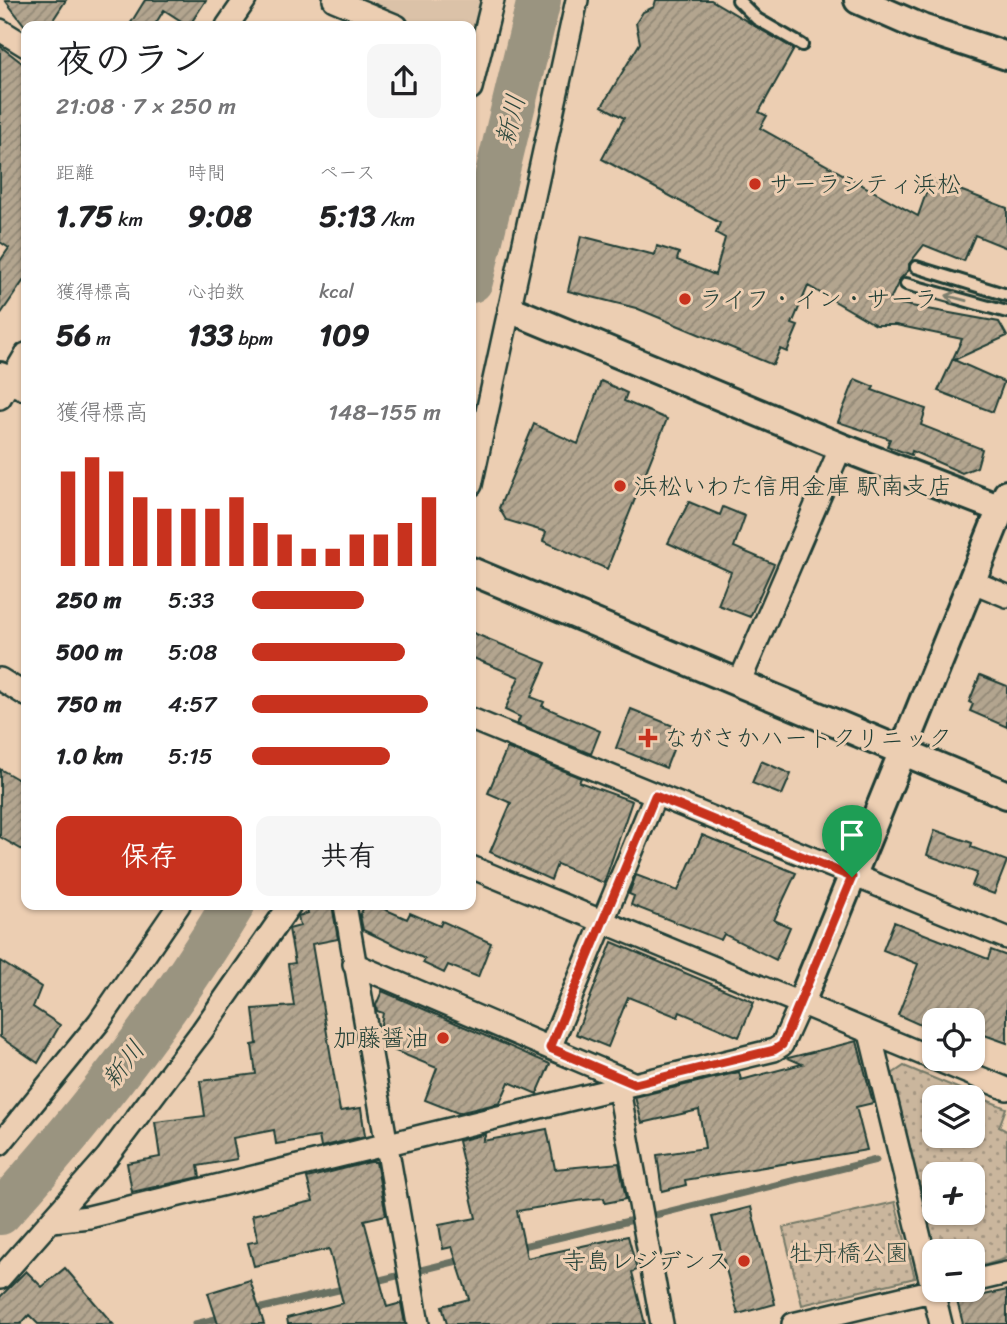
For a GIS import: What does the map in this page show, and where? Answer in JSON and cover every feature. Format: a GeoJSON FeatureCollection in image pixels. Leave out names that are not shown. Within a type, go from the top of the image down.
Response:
{"type":"FeatureCollection","features":[{"type":"Feature","properties":{"kind":"street"},"geometry":{"type":"LineString","coordinates":[[230,21],[245,0]]}},
{"type":"Feature","properties":{"kind":"street"},"geometry":{"type":"LineString","coordinates":[[334,0],[385,21]]}},
{"type":"Feature","properties":{"kind":"street"},"geometry":{"type":"LineString","coordinates":[[476,52],[493,0]]}},
{"type":"Feature","properties":{"kind":"street"},"geometry":{"type":"LineString","coordinates":[[476,464],[512,310],[546,132],[577,0]]}},
{"type":"Feature","properties":{"kind":"street"},"geometry":{"type":"LineString","coordinates":[[858,0],[922,28],[1007,56]]}},
{"type":"Feature","properties":{"kind":"street"},"geometry":{"type":"LineString","coordinates":[[0,30],[21,43]]}},
{"type":"Feature","properties":{"kind":"street"},"geometry":{"type":"LineString","coordinates":[[52,1222],[89,1217],[388,1145],[774,1050],[782,1045],[1004,502],[841,447],[512,310]]}},
{"type":"Feature","properties":{"kind":"street"},"geometry":{"type":"LineString","coordinates":[[9,385],[21,363]]}},
{"type":"Feature","properties":{"kind":"street"},"geometry":{"type":"LineString","coordinates":[[739,683],[841,447]]}},
{"type":"Feature","properties":{"kind":"street"},"geometry":{"type":"LineString","coordinates":[[476,573],[1007,795]]}},
{"type":"Feature","properties":{"kind":"street"},"geometry":{"type":"LineString","coordinates":[[971,581],[1007,596]]}},
{"type":"Feature","properties":{"kind":"street"},"geometry":{"type":"LineString","coordinates":[[0,679],[21,692]]}},
{"type":"Feature","properties":{"kind":"street"},"geometry":{"type":"LineString","coordinates":[[476,721],[1007,939]]}},
{"type":"Feature","properties":{"kind":"street"},"geometry":{"type":"LineString","coordinates":[[550,1048],[655,796]]}},
{"type":"Feature","properties":{"kind":"street"},"geometry":{"type":"LineString","coordinates":[[476,869],[1007,1089]]}},
{"type":"Feature","properties":{"kind":"street"},"geometry":{"type":"LineString","coordinates":[[0,1144],[99,1022],[176,910]]}},
{"type":"Feature","properties":{"kind":"street"},"geometry":{"type":"LineString","coordinates":[[0,1278],[107,1157],[194,1042],[286,910]]}},
{"type":"Feature","properties":{"kind":"street"},"geometry":{"type":"LineString","coordinates":[[346,910],[418,1324]]}},
{"type":"Feature","properties":{"kind":"street"},"geometry":{"type":"LineString","coordinates":[[354,964],[550,1048],[627,1087]]}},
{"type":"Feature","properties":{"kind":"street"},"geometry":{"type":"LineString","coordinates":[[870,1034],[922,1244]]}},
{"type":"Feature","properties":{"kind":"street"},"geometry":{"type":"LineString","coordinates":[[627,1087],[643,1220],[662,1324]]}},
{"type":"Feature","properties":{"kind":"street"},"geometry":{"type":"LineString","coordinates":[[985,1278],[1007,1273]]}},
{"type":"Feature","properties":{"kind":"street"},"geometry":{"type":"LineString","coordinates":[[793,1324],[922,1293]]}},
{"type":"Feature","properties":{"kind":"street"},"geometry":{"type":"LineString","coordinates":[[936,1302],[941,1324]]}},
{"type":"Feature","properties":{"kind":"lane"},"geometry":{"type":"LineString","coordinates":[[738,0],[757,19],[802,45]]}},
{"type":"Feature","properties":{"kind":"lane"},"geometry":{"type":"LineString","coordinates":[[916,267],[1007,295]]}},
{"type":"Feature","properties":{"kind":"lane"},"geometry":{"type":"LineString","coordinates":[[906,284],[1007,312]]}},
{"type":"Feature","properties":{"kind":"shaded area"},"geometry":{"type":"Polygon","coordinates":[[[354,0],[485,0],[476,32],[476,21],[404,21],[354,0]]]}},
{"type":"Feature","properties":{"kind":"green space"},"geometry":{"type":"Polygon","coordinates":[[[904,1066],[950,1085],[922,1085],[922,1148],[985,1148],[985,1099],[1006,1108],[999,1127],[1007,1131],[1007,1258],[985,1265],[985,1239],[932,1239],[929,1225],[985,1225],[985,1162],[922,1162],[922,1197],[892,1074],[904,1066]]]}},
{"type":"Feature","properties":{"kind":"green space","name":"牡丹橋公園"},"geometry":{"type":"Polygon","coordinates":[[[895,1202],[915,1278],[802,1305],[783,1228],[895,1202]]]}},
{"type":"Feature","properties":{"kind":"building"},"geometry":{"type":"Polygon","coordinates":[[[5,0],[66,0],[52,21],[21,21],[5,0]]]}},
{"type":"Feature","properties":{"kind":"building"},"geometry":{"type":"Polygon","coordinates":[[[145,0],[206,0],[192,21],[181,21],[164,10],[157,21],[132,21],[145,0]]]}},
{"type":"Feature","properties":{"kind":"building","name":"サーラシティ浜松"},"geometry":{"type":"Polygon","coordinates":[[[656,0],[711,0],[794,49],[759,112],[767,116],[760,128],[918,216],[931,179],[1007,208],[1007,248],[975,235],[964,261],[924,245],[909,264],[909,270],[900,279],[889,302],[999,322],[1007,336],[954,360],[1004,382],[993,412],[938,391],[962,339],[896,325],[876,325],[808,286],[792,324],[798,326],[787,352],[780,349],[773,365],[636,308],[568,291],[581,236],[655,255],[657,246],[679,253],[677,260],[715,275],[725,238],[716,233],[720,223],[602,159],[624,118],[602,106],[640,43],[636,23],[643,12],[654,7],[656,0]]]}},
{"type":"Feature","properties":{"kind":"building"},"geometry":{"type":"Polygon","coordinates":[[[0,46],[21,62],[21,284],[0,315],[0,261],[9,248],[0,242],[0,46]]]}},
{"type":"Feature","properties":{"kind":"building"},"geometry":{"type":"Polygon","coordinates":[[[855,379],[874,387],[872,390],[926,409],[921,425],[982,449],[977,467],[962,473],[912,451],[911,455],[887,446],[890,439],[838,422],[855,379]]]}},
{"type":"Feature","properties":{"kind":"building"},"geometry":{"type":"Polygon","coordinates":[[[601,381],[627,393],[624,401],[667,419],[607,569],[543,541],[546,532],[506,520],[499,508],[534,424],[578,444],[601,381]]]}},
{"type":"Feature","properties":{"kind":"building"},"geometry":{"type":"Polygon","coordinates":[[[689,502],[720,515],[723,507],[745,516],[734,547],[774,564],[750,617],[718,605],[731,572],[668,543],[689,502]]]}},
{"type":"Feature","properties":{"kind":"building"},"geometry":{"type":"Polygon","coordinates":[[[476,634],[546,663],[531,697],[544,702],[542,706],[600,731],[591,754],[517,724],[520,717],[505,710],[519,677],[476,659],[476,634]]]}},
{"type":"Feature","properties":{"kind":"building"},"geometry":{"type":"Polygon","coordinates":[[[980,675],[1007,686],[1007,727],[970,711],[973,704],[969,702],[980,675]]]}},
{"type":"Feature","properties":{"kind":"building","name":"ながさかハートクリニック"},"geometry":{"type":"Polygon","coordinates":[[[631,709],[681,729],[666,768],[616,748],[631,709]]]}},
{"type":"Feature","properties":{"kind":"building"},"geometry":{"type":"Polygon","coordinates":[[[507,748],[581,778],[579,782],[632,801],[604,883],[557,864],[551,880],[490,852],[511,803],[488,793],[507,748]]]}},
{"type":"Feature","properties":{"kind":"building"},"geometry":{"type":"Polygon","coordinates":[[[761,761],[791,774],[782,795],[752,783],[761,761]]]}},
{"type":"Feature","properties":{"kind":"building"},"geometry":{"type":"Polygon","coordinates":[[[0,769],[21,781],[21,849],[0,837],[0,769]]]}},
{"type":"Feature","properties":{"kind":"building"},"geometry":{"type":"Polygon","coordinates":[[[935,830],[972,843],[971,847],[1007,861],[994,894],[972,886],[977,873],[927,855],[935,830]]]}},
{"type":"Feature","properties":{"kind":"building"},"geometry":{"type":"Polygon","coordinates":[[[702,835],[796,873],[774,920],[790,927],[776,960],[724,934],[721,940],[631,905],[634,896],[629,894],[636,875],[678,891],[702,835]]]}},
{"type":"Feature","properties":{"kind":"building"},"geometry":{"type":"Polygon","coordinates":[[[307,910],[333,910],[338,939],[312,944],[340,1111],[361,1108],[365,1136],[321,1147],[319,1137],[276,1144],[274,1130],[233,1138],[237,1159],[198,1166],[200,1177],[132,1192],[127,1163],[160,1157],[155,1122],[205,1116],[200,1081],[256,1074],[252,1045],[257,1044],[253,1009],[294,1006],[288,964],[295,963],[289,929],[300,926],[298,916],[308,913],[307,910]]]}},
{"type":"Feature","properties":{"kind":"building"},"geometry":{"type":"Polygon","coordinates":[[[362,910],[386,910],[407,919],[410,913],[440,926],[442,921],[491,943],[478,977],[448,965],[444,973],[423,963],[425,959],[363,930],[360,915],[362,910]]]}},
{"type":"Feature","properties":{"kind":"building"},"geometry":{"type":"Polygon","coordinates":[[[894,922],[988,959],[991,950],[1007,956],[1007,1043],[985,1035],[985,1008],[922,1008],[922,1026],[898,1015],[918,964],[883,950],[894,922]]]}},
{"type":"Feature","properties":{"kind":"building"},"geometry":{"type":"Polygon","coordinates":[[[612,942],[754,1002],[739,1037],[680,1012],[678,1017],[628,997],[608,1047],[576,1034],[612,942]]]}},
{"type":"Feature","properties":{"kind":"building"},"geometry":{"type":"Polygon","coordinates":[[[0,961],[41,987],[33,1007],[60,1025],[38,1063],[0,1037],[0,961]]]}},
{"type":"Feature","properties":{"kind":"building"},"geometry":{"type":"Polygon","coordinates":[[[382,991],[550,1064],[537,1094],[509,1082],[500,1103],[458,1113],[425,1100],[437,1068],[388,1048],[394,1035],[380,1029],[383,1013],[377,1011],[376,1005],[382,991]]]}},
{"type":"Feature","properties":{"kind":"building"},"geometry":{"type":"Polygon","coordinates":[[[857,1041],[873,1103],[856,1107],[867,1150],[685,1180],[686,1185],[662,1191],[657,1155],[705,1148],[699,1110],[642,1123],[635,1097],[739,1072],[741,1080],[802,1064],[788,1058],[857,1041]]]}},
{"type":"Feature","properties":{"kind":"building"},"geometry":{"type":"Polygon","coordinates":[[[547,1129],[555,1169],[619,1163],[626,1199],[605,1203],[604,1198],[584,1200],[517,1211],[527,1258],[628,1236],[637,1270],[632,1272],[645,1324],[447,1324],[442,1306],[469,1299],[452,1247],[443,1249],[439,1225],[476,1218],[458,1141],[486,1134],[483,1141],[547,1129]]]}},
{"type":"Feature","properties":{"kind":"building"},"geometry":{"type":"Polygon","coordinates":[[[376,1162],[386,1215],[364,1220],[387,1307],[401,1303],[405,1324],[288,1324],[287,1318],[343,1303],[329,1249],[254,1266],[248,1243],[258,1241],[252,1215],[313,1201],[307,1178],[376,1162]]]}},
{"type":"Feature","properties":{"kind":"building","name":"寺島レジデンス"},"geometry":{"type":"Polygon","coordinates":[[[751,1207],[775,1304],[738,1314],[712,1217],[751,1207]]]}},
{"type":"Feature","properties":{"kind":"building"},"geometry":{"type":"Polygon","coordinates":[[[65,1268],[113,1324],[38,1324],[29,1315],[21,1324],[0,1324],[0,1297],[26,1271],[42,1287],[65,1268]]]}},
{"type":"Feature","properties":{"kind":"building"},"geometry":{"type":"Polygon","coordinates":[[[250,1280],[264,1324],[218,1324],[208,1293],[250,1280]]]}},
{"type":"Feature","properties":{"kind":"building"},"geometry":{"type":"Polygon","coordinates":[[[1007,1290],[1007,1324],[963,1324],[957,1302],[985,1302],[985,1295],[1007,1290]]]}},
{"type":"Feature","properties":{"kind":"waterway","name":"新川"},"geometry":{"type":"LineString","coordinates":[[476,260],[539,0]]}},
{"type":"Feature","properties":{"kind":"waterway","name":"新川"},"geometry":{"type":"LineString","coordinates":[[0,1213],[64,1140],[124,1065],[181,986],[230,910]]}},
{"type":"Feature","properties":{"kind":"waterway"},"geometry":{"type":"LineString","coordinates":[[655,1215],[876,1160]]}},
{"type":"Feature","properties":{"kind":"waterway"},"geometry":{"type":"LineString","coordinates":[[515,1248],[633,1220]]}},
{"type":"Feature","properties":{"kind":"waterway"},"geometry":{"type":"LineString","coordinates":[[372,1282],[466,1259]]}},
{"type":"Feature","properties":{"kind":"waterway"},"geometry":{"type":"LineString","coordinates":[[253,1310],[347,1288]]}},
{"type":"Feature","properties":{"kind":"waterway"},"geometry":{"type":"LineString","coordinates":[[195,1324],[224,1317]]}},
{"type":"Feature","properties":{"kind":"place","name":"サーラシティ浜松"},"geometry":{"type":"Point","coordinates":[755,184]}},
{"type":"Feature","properties":{"kind":"place","name":"ライフ・イン・サーラ"},"geometry":{"type":"Point","coordinates":[685,299]}},
{"type":"Feature","properties":{"kind":"place","name":"浜松いわた信用金庫 駅南支店"},"geometry":{"type":"Point","coordinates":[620,486]}},
{"type":"Feature","properties":{"kind":"place","name":"ながさかハートクリニック"},"geometry":{"type":"Point","coordinates":[648,738]}},
{"type":"Feature","properties":{"kind":"place","name":"加藤醤油"},"geometry":{"type":"Point","coordinates":[443,1038]}},
{"type":"Feature","properties":{"kind":"place","name":"寺島レジデンス"},"geometry":{"type":"Point","coordinates":[744,1261]}},
{"type":"Feature","properties":{"kind":"route"},"geometry":{"type":"LineString","coordinates":[[655,796],[852,877],[788,1032],[782,1045],[774,1050],[635,1084],[550,1048],[655,796]]}}]}
